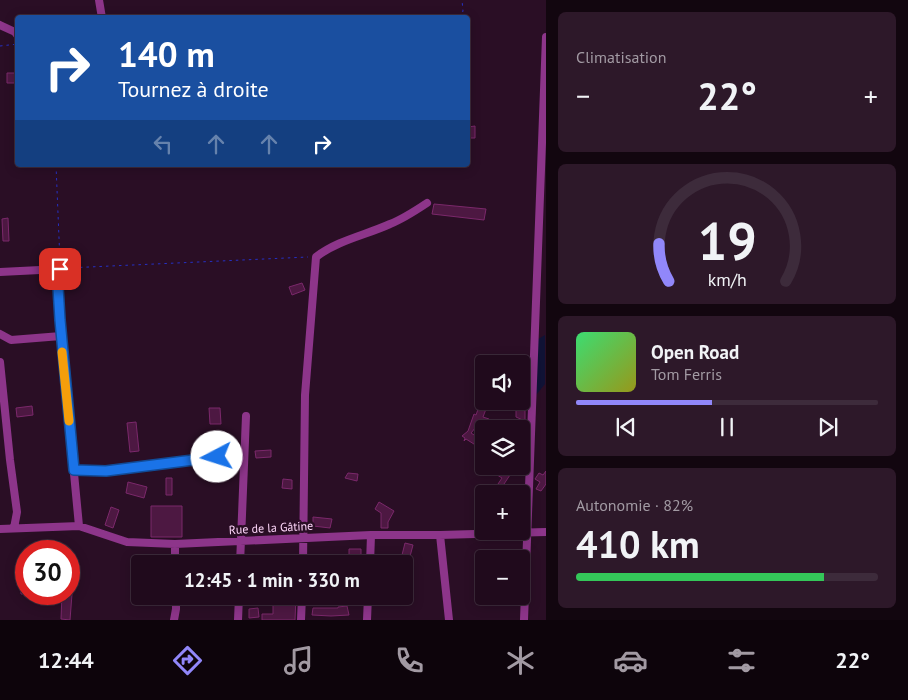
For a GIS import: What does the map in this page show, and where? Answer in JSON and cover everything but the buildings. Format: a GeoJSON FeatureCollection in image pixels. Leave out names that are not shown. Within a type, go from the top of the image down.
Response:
{"type":"FeatureCollection","features":[{"type":"Feature","properties":{"kind":"street"},"geometry":{"type":"LineString","coordinates":[[99,0],[102,15]]}},
{"type":"Feature","properties":{"kind":"street"},"geometry":{"type":"LineString","coordinates":[[0,25],[15,32]]}},
{"type":"Feature","properties":{"kind":"street"},"geometry":{"type":"LineString","coordinates":[[530,485],[546,37]]}},
{"type":"Feature","properties":{"kind":"street"},"geometry":{"type":"LineString","coordinates":[[303,555],[305,395],[316,257],[324,251],[361,234],[400,220],[427,203]]}},
{"type":"Feature","properties":{"kind":"street"},"geometry":{"type":"LineString","coordinates":[[0,272],[60,269],[58,287],[61,336],[79,526]]}},
{"type":"Feature","properties":{"kind":"street"},"geometry":{"type":"LineString","coordinates":[[0,334],[11,340],[61,336]]}},
{"type":"Feature","properties":{"kind":"street"},"geometry":{"type":"LineString","coordinates":[[0,362],[2,402],[17,512],[14,528]]}},
{"type":"Feature","properties":{"kind":"street"},"geometry":{"type":"LineString","coordinates":[[240,555],[246,416]]}},
{"type":"Feature","properties":{"kind":"street"},"geometry":{"type":"LineString","coordinates":[[74,470],[106,471],[199,458],[244,456]]}},
{"type":"Feature","properties":{"kind":"street","name":"Rue de la Gâtine"},"geometry":{"type":"LineString","coordinates":[[0,529],[79,526],[127,542],[175,544],[371,535],[475,534]]}},
{"type":"Feature","properties":{"kind":"street","name":"Rue de la Gâtine"},"geometry":{"type":"LineString","coordinates":[[530,533],[546,532]]}},
{"type":"Feature","properties":{"kind":"street"},"geometry":{"type":"LineString","coordinates":[[370,555],[371,535]]}},
{"type":"Feature","properties":{"kind":"street"},"geometry":{"type":"LineString","coordinates":[[440,535],[449,620]]}},
{"type":"Feature","properties":{"kind":"street"},"geometry":{"type":"LineString","coordinates":[[524,620],[528,540]]}},
{"type":"Feature","properties":{"kind":"street"},"geometry":{"type":"LineString","coordinates":[[175,544],[175,555]]}},
{"type":"Feature","properties":{"kind":"street"},"geometry":{"type":"LineString","coordinates":[[174,620],[176,605]]}},
{"type":"Feature","properties":{"kind":"street"},"geometry":{"type":"LineString","coordinates":[[238,620],[239,605]]}},
{"type":"Feature","properties":{"kind":"street"},"geometry":{"type":"LineString","coordinates":[[301,620],[302,605]]}},
{"type":"Feature","properties":{"kind":"street"},"geometry":{"type":"LineString","coordinates":[[367,620],[368,605]]}},
{"type":"Feature","properties":{"kind":"path"},"geometry":{"type":"LineString","coordinates":[[461,15],[463,11],[462,0]]}},
{"type":"Feature","properties":{"kind":"path"},"geometry":{"type":"LineString","coordinates":[[0,46],[15,44]]}},
{"type":"Feature","properties":{"kind":"path"},"geometry":{"type":"LineString","coordinates":[[56,167],[60,269],[316,257]]}},
{"type":"Feature","properties":{"kind":"shaded area"},"geometry":{"type":"Polygon","coordinates":[[[545,335],[545,384],[532,400],[535,341],[545,335]]]}},
{"type":"Feature","properties":{"kind":"slow traffic"},"geometry":{"type":"LineString","coordinates":[[62,352],[69,421]]}},
{"type":"Feature","properties":{"kind":"route"},"geometry":{"type":"LineString","coordinates":[[60,269],[58,287],[60,320],[74,470],[106,471],[217,457]]}}]}
